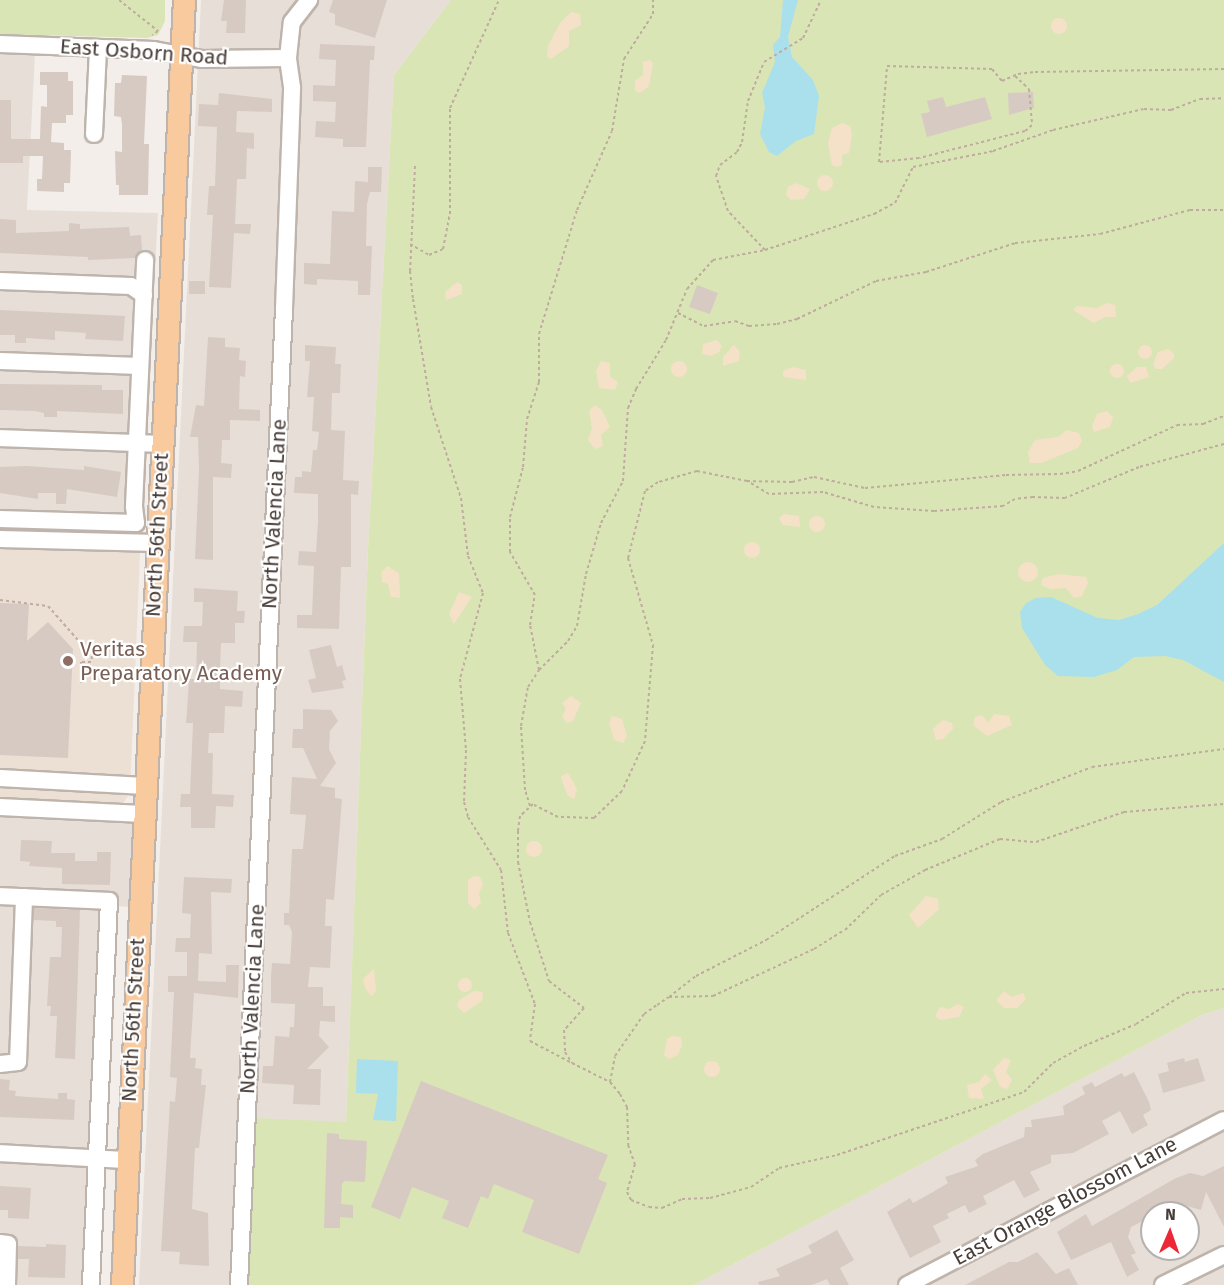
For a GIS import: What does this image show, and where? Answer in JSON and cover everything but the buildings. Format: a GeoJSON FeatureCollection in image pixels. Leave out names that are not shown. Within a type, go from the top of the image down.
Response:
{"type":"FeatureCollection","features":[{"type":"Feature","properties":{"kind":"main road","name":"North 56th Street"},"geometry":{"type":"LineString","coordinates":[[122,1285],[126,1160],[184,0]]}},
{"type":"Feature","properties":{"kind":"street","name":"North Valencia Lane"},"geometry":{"type":"LineString","coordinates":[[239,1285],[284,309],[292,87],[288,58],[292,22],[309,0]]}},
{"type":"Feature","properties":{"kind":"street","name":"East Osborn Road"},"geometry":{"type":"LineString","coordinates":[[0,44],[98,48],[182,55],[202,59],[288,58]]}},
{"type":"Feature","properties":{"kind":"street"},"geometry":{"type":"LineString","coordinates":[[94,134],[98,48]]}},
{"type":"Feature","properties":{"kind":"street"},"geometry":{"type":"LineString","coordinates":[[0,519],[136,523],[145,260]]}},
{"type":"Feature","properties":{"kind":"street"},"geometry":{"type":"LineString","coordinates":[[0,281],[131,286],[144,295]]}},
{"type":"Feature","properties":{"kind":"street"},"geometry":{"type":"LineString","coordinates":[[0,361],[140,366]]}},
{"type":"Feature","properties":{"kind":"street"},"geometry":{"type":"LineString","coordinates":[[0,438],[162,444]]}},
{"type":"Feature","properties":{"kind":"street"},"geometry":{"type":"LineString","coordinates":[[0,540],[157,543]]}},
{"type":"Feature","properties":{"kind":"street"},"geometry":{"type":"LineString","coordinates":[[0,778],[145,786]]}},
{"type":"Feature","properties":{"kind":"street"},"geometry":{"type":"LineString","coordinates":[[0,807],[143,814]]}},
{"type":"Feature","properties":{"kind":"street"},"geometry":{"type":"LineString","coordinates":[[0,896],[109,901],[91,1285]]}},
{"type":"Feature","properties":{"kind":"street"},"geometry":{"type":"LineString","coordinates":[[0,1064],[18,1062],[24,897]]}},
{"type":"Feature","properties":{"kind":"street","name":"East Orange Blossom Lane"},"geometry":{"type":"LineString","coordinates":[[907,1285],[1224,1120]]}},
{"type":"Feature","properties":{"kind":"street"},"geometry":{"type":"LineString","coordinates":[[0,1153],[126,1160]]}},
{"type":"Feature","properties":{"kind":"street"},"geometry":{"type":"LineString","coordinates":[[0,1243],[8,1244],[7,1285]]}},
{"type":"Feature","properties":{"kind":"street"},"geometry":{"type":"LineString","coordinates":[[1163,1285],[1224,1255]]}},
{"type":"Feature","properties":{"kind":"path"},"geometry":{"type":"LineString","coordinates":[[119,0],[158,31]]}},
{"type":"Feature","properties":{"kind":"path"},"geometry":{"type":"LineString","coordinates":[[410,244],[429,255],[443,249],[450,214],[450,108],[499,0]]}},
{"type":"Feature","properties":{"kind":"path"},"geometry":{"type":"LineString","coordinates":[[540,669],[530,625],[535,595],[510,552],[508,537],[523,466],[527,419],[539,382],[539,334],[577,210],[612,131],[624,59],[653,14],[653,0]]}},
{"type":"Feature","properties":{"kind":"path"},"geometry":{"type":"LineString","coordinates":[[765,250],[728,211],[716,176],[720,165],[737,152],[742,142],[748,101],[764,62],[771,53],[802,38],[821,0]]}},
{"type":"Feature","properties":{"kind":"path"},"geometry":{"type":"LineString","coordinates":[[1015,76],[1029,88],[1032,125],[1025,131],[919,158],[879,162],[887,66],[992,69],[1002,81],[1015,76],[1224,69]]}},
{"type":"Feature","properties":{"kind":"path"},"geometry":{"type":"LineString","coordinates":[[530,806],[521,726],[528,687],[540,669],[568,641],[577,626],[586,574],[601,523],[623,481],[628,408],[678,313],[687,289],[713,260],[765,250],[862,219],[895,203],[913,168],[993,151],[1053,130],[1144,109],[1170,110],[1200,99],[1224,98]]}},
{"type":"Feature","properties":{"kind":"path"},"geometry":{"type":"LineString","coordinates":[[415,166],[410,244],[413,299],[431,408],[461,498],[468,556],[483,593],[459,679],[466,750],[464,802],[468,817],[501,870],[508,933],[535,1004],[530,1041],[610,1082],[627,1107],[628,1145],[634,1164],[629,1199],[662,1208],[682,1199],[710,1198],[751,1187],[779,1168],[943,1122],[1024,1092],[1053,1063],[1084,1046],[1136,1024],[1186,993],[1224,989]]}},
{"type":"Feature","properties":{"kind":"path"},"geometry":{"type":"LineString","coordinates":[[678,313],[704,326],[735,321],[748,326],[777,324],[797,319],[876,281],[926,272],[1015,243],[1100,234],[1190,210],[1224,210]]}},
{"type":"Feature","properties":{"kind":"path"},"geometry":{"type":"LineString","coordinates":[[530,806],[558,817],[594,818],[622,791],[645,741],[653,645],[628,558],[645,491],[674,475],[698,471],[747,481],[792,482],[814,477],[865,488],[1006,475],[1060,474],[1078,471],[1177,425],[1203,424],[1224,416]]}},
{"type":"Feature","properties":{"kind":"path"},"geometry":{"type":"LineString","coordinates":[[747,481],[769,494],[823,492],[874,507],[934,511],[1003,506],[1015,499],[1065,498],[1140,467],[1224,444]]}},
{"type":"Feature","properties":{"kind":"path"},"geometry":{"type":"LineString","coordinates":[[0,600],[48,606],[92,656],[91,662],[81,662],[81,686]]}},
{"type":"Feature","properties":{"kind":"path"},"geometry":{"type":"LineString","coordinates":[[610,1082],[615,1056],[645,1014],[696,976],[766,939],[895,856],[942,839],[1001,802],[1092,767],[1224,749]]}},
{"type":"Feature","properties":{"kind":"path"},"geometry":{"type":"LineString","coordinates":[[669,997],[704,999],[746,982],[832,938],[897,885],[1000,838],[1036,842],[1124,812],[1224,804]]}},
{"type":"Feature","properties":{"kind":"path"},"geometry":{"type":"LineString","coordinates":[[530,806],[520,816],[518,862],[530,922],[549,981],[584,1008],[564,1030],[565,1052],[572,1063]]}},
{"type":"Feature","properties":{"kind":"shaded area"},"geometry":{"type":"Polygon","coordinates":[[[201,0],[451,0],[394,75],[368,549],[346,1122],[249,1253],[248,1285],[139,1285],[201,0]]]}},
{"type":"Feature","properties":{"kind":"shaded area"},"geometry":{"type":"Polygon","coordinates":[[[0,51],[35,53],[27,210],[158,213],[141,529],[0,524],[0,51]]]}},
{"type":"Feature","properties":{"kind":"shaded area","name":"Veritas Preparatory Academy"},"geometry":{"type":"Polygon","coordinates":[[[0,524],[141,529],[130,792],[123,804],[0,800],[0,524]]]}},
{"type":"Feature","properties":{"kind":"shaded area"},"geometry":{"type":"Polygon","coordinates":[[[0,813],[133,818],[129,907],[102,905],[85,1285],[0,1285],[0,813]]]}},
{"type":"Feature","properties":{"kind":"shaded area"},"geometry":{"type":"Polygon","coordinates":[[[1224,1008],[1224,1285],[694,1285],[1202,1015],[1224,1008]]]}},
{"type":"Feature","properties":{"kind":"green space"},"geometry":{"type":"Polygon","coordinates":[[[0,0],[165,0],[165,21],[158,35],[147,38],[0,34],[0,0]]]}},
{"type":"Feature","properties":{"kind":"green space"},"geometry":{"type":"Polygon","coordinates":[[[451,0],[1224,0],[1224,1008],[1202,1015],[694,1285],[248,1285],[255,1118],[346,1122],[368,549],[394,75],[451,0]]]}},
{"type":"Feature","properties":{"kind":"sand"},"geometry":{"type":"Polygon","coordinates":[[[571,12],[580,14],[581,25],[569,31],[569,46],[551,59],[547,57],[548,46],[560,23],[571,12]]]}},
{"type":"Feature","properties":{"kind":"sand"},"geometry":{"type":"Polygon","coordinates":[[[1059,18],[1067,26],[1059,34],[1051,26],[1059,18]]]}},
{"type":"Feature","properties":{"kind":"sand"},"geometry":{"type":"Polygon","coordinates":[[[650,60],[653,63],[649,86],[640,93],[635,91],[635,81],[643,75],[643,62],[650,60]]]}},
{"type":"Feature","properties":{"kind":"sand"},"geometry":{"type":"Polygon","coordinates":[[[842,123],[850,126],[852,133],[849,153],[842,155],[842,165],[837,167],[832,165],[828,143],[832,128],[842,123]]]}},
{"type":"Feature","properties":{"kind":"sand"},"geometry":{"type":"Polygon","coordinates":[[[825,175],[833,183],[825,191],[817,183],[825,175]]]}},
{"type":"Feature","properties":{"kind":"sand"},"geometry":{"type":"Polygon","coordinates":[[[796,183],[810,189],[804,199],[791,200],[786,195],[788,187],[796,183]]]}},
{"type":"Feature","properties":{"kind":"sand"},"geometry":{"type":"Polygon","coordinates":[[[457,282],[462,285],[462,294],[446,300],[445,292],[457,282]]]}},
{"type":"Feature","properties":{"kind":"sand"},"geometry":{"type":"Polygon","coordinates":[[[1107,303],[1115,305],[1116,317],[1105,317],[1094,323],[1073,310],[1077,306],[1097,308],[1107,303]]]}},
{"type":"Feature","properties":{"kind":"sand"},"geometry":{"type":"Polygon","coordinates":[[[717,340],[722,346],[719,352],[711,356],[702,354],[703,344],[717,340]]]}},
{"type":"Feature","properties":{"kind":"sand"},"geometry":{"type":"Polygon","coordinates":[[[734,345],[740,352],[739,361],[723,366],[723,357],[734,345]]]}},
{"type":"Feature","properties":{"kind":"sand"},"geometry":{"type":"Polygon","coordinates":[[[1142,345],[1148,345],[1152,352],[1148,359],[1142,359],[1138,355],[1138,349],[1142,345]]]}},
{"type":"Feature","properties":{"kind":"sand"},"geometry":{"type":"Polygon","coordinates":[[[1168,349],[1174,353],[1174,358],[1162,369],[1156,369],[1153,364],[1158,352],[1168,349]]]}},
{"type":"Feature","properties":{"kind":"sand"},"geometry":{"type":"Polygon","coordinates":[[[601,361],[610,363],[610,377],[618,382],[615,390],[599,388],[596,371],[601,361]]]}},
{"type":"Feature","properties":{"kind":"sand"},"geometry":{"type":"Polygon","coordinates":[[[679,361],[687,369],[679,377],[671,369],[679,361]]]}},
{"type":"Feature","properties":{"kind":"sand"},"geometry":{"type":"Polygon","coordinates":[[[1114,364],[1120,364],[1124,371],[1120,378],[1114,378],[1110,374],[1110,368],[1114,364]]]}},
{"type":"Feature","properties":{"kind":"sand"},"geometry":{"type":"Polygon","coordinates":[[[792,367],[806,370],[806,380],[783,377],[783,371],[792,367]]]}},
{"type":"Feature","properties":{"kind":"sand"},"geometry":{"type":"Polygon","coordinates":[[[1137,367],[1146,367],[1149,377],[1130,383],[1127,376],[1137,367]]]}},
{"type":"Feature","properties":{"kind":"sand"},"geometry":{"type":"Polygon","coordinates":[[[595,405],[602,410],[610,427],[601,435],[603,446],[595,449],[588,440],[592,428],[589,411],[595,405]]]}},
{"type":"Feature","properties":{"kind":"sand"},"geometry":{"type":"Polygon","coordinates":[[[1107,411],[1113,417],[1110,427],[1094,432],[1092,426],[1097,414],[1107,411]]]}},
{"type":"Feature","properties":{"kind":"sand"},"geometry":{"type":"Polygon","coordinates":[[[1067,430],[1079,433],[1082,441],[1078,448],[1041,463],[1030,463],[1028,452],[1035,440],[1058,437],[1067,430]]]}},
{"type":"Feature","properties":{"kind":"sand"},"geometry":{"type":"Polygon","coordinates":[[[784,514],[799,516],[800,527],[783,525],[779,518],[784,514]]]}},
{"type":"Feature","properties":{"kind":"sand"},"geometry":{"type":"Polygon","coordinates":[[[814,516],[820,516],[825,524],[823,530],[814,532],[809,527],[809,521],[814,516]]]}},
{"type":"Feature","properties":{"kind":"sand"},"geometry":{"type":"Polygon","coordinates":[[[749,542],[755,542],[760,550],[758,556],[749,558],[744,553],[744,547],[749,542]]]}},
{"type":"Feature","properties":{"kind":"sand"},"geometry":{"type":"Polygon","coordinates":[[[1028,562],[1035,565],[1038,572],[1035,579],[1028,582],[1021,579],[1018,572],[1021,565],[1028,562]]]}},
{"type":"Feature","properties":{"kind":"sand"},"geometry":{"type":"Polygon","coordinates":[[[387,566],[399,573],[400,598],[391,597],[388,584],[382,582],[381,573],[387,566]]]}},
{"type":"Feature","properties":{"kind":"sand"},"geometry":{"type":"Polygon","coordinates":[[[1058,574],[1086,577],[1088,583],[1082,596],[1074,598],[1066,588],[1051,589],[1041,585],[1043,578],[1058,574]]]}},
{"type":"Feature","properties":{"kind":"sand"},"geometry":{"type":"Polygon","coordinates":[[[459,592],[472,597],[454,624],[449,614],[459,592]]]}},
{"type":"Feature","properties":{"kind":"sand"},"geometry":{"type":"Polygon","coordinates":[[[571,696],[581,703],[573,721],[567,723],[562,717],[566,709],[562,703],[571,696]]]}},
{"type":"Feature","properties":{"kind":"sand"},"geometry":{"type":"Polygon","coordinates":[[[994,714],[1009,716],[1012,725],[987,736],[973,725],[975,717],[982,715],[988,723],[994,714]]]}},
{"type":"Feature","properties":{"kind":"sand"},"geometry":{"type":"Polygon","coordinates":[[[612,716],[622,719],[627,736],[623,743],[614,740],[609,723],[612,716]]]}},
{"type":"Feature","properties":{"kind":"sand"},"geometry":{"type":"Polygon","coordinates":[[[943,720],[952,723],[953,729],[943,739],[936,740],[933,729],[943,720]]]}},
{"type":"Feature","properties":{"kind":"sand"},"geometry":{"type":"Polygon","coordinates":[[[568,773],[577,789],[574,799],[568,796],[562,781],[561,776],[568,773]]]}},
{"type":"Feature","properties":{"kind":"sand"},"geometry":{"type":"Polygon","coordinates":[[[534,841],[542,849],[534,857],[526,849],[534,841]]]}},
{"type":"Feature","properties":{"kind":"sand"},"geometry":{"type":"Polygon","coordinates":[[[474,876],[480,877],[483,885],[479,893],[481,903],[474,909],[468,903],[468,880],[474,876]]]}},
{"type":"Feature","properties":{"kind":"sand"},"geometry":{"type":"Polygon","coordinates":[[[926,896],[938,899],[939,909],[918,928],[909,915],[926,896]]]}},
{"type":"Feature","properties":{"kind":"sand"},"geometry":{"type":"Polygon","coordinates":[[[374,969],[376,991],[372,996],[366,990],[363,979],[374,969]]]}},
{"type":"Feature","properties":{"kind":"sand"},"geometry":{"type":"Polygon","coordinates":[[[465,978],[470,980],[472,985],[470,990],[465,992],[460,990],[458,985],[460,980],[465,978]]]}},
{"type":"Feature","properties":{"kind":"sand"},"geometry":{"type":"Polygon","coordinates":[[[474,991],[483,992],[482,1001],[464,1013],[457,1006],[459,1000],[474,991]]]}},
{"type":"Feature","properties":{"kind":"sand"},"geometry":{"type":"Polygon","coordinates":[[[1004,991],[1012,997],[1023,993],[1026,999],[1017,1008],[1004,1008],[996,1000],[1004,991]]]}},
{"type":"Feature","properties":{"kind":"sand"},"geometry":{"type":"Polygon","coordinates":[[[958,1004],[964,1007],[959,1017],[940,1020],[935,1016],[940,1007],[949,1009],[958,1004]]]}},
{"type":"Feature","properties":{"kind":"sand"},"geometry":{"type":"Polygon","coordinates":[[[672,1036],[681,1037],[682,1045],[678,1055],[669,1059],[664,1055],[667,1039],[672,1036]]]}},
{"type":"Feature","properties":{"kind":"sand"},"geometry":{"type":"Polygon","coordinates":[[[1004,1058],[1011,1060],[1006,1072],[1012,1080],[1007,1089],[1000,1087],[993,1070],[1004,1058]]]}},
{"type":"Feature","properties":{"kind":"sand"},"geometry":{"type":"Polygon","coordinates":[[[712,1061],[718,1063],[720,1069],[718,1075],[712,1077],[706,1075],[704,1069],[706,1063],[712,1061]]]}},
{"type":"Feature","properties":{"kind":"sand"},"geometry":{"type":"Polygon","coordinates":[[[985,1074],[992,1080],[981,1089],[984,1099],[969,1098],[967,1085],[979,1082],[985,1074]]]}},
{"type":"Feature","properties":{"kind":"water"},"geometry":{"type":"Polygon","coordinates":[[[783,0],[798,0],[788,37],[792,57],[813,80],[819,96],[814,134],[796,141],[777,156],[769,152],[760,134],[765,107],[762,93],[775,62],[773,45],[780,37],[783,0]]]}},
{"type":"Feature","properties":{"kind":"water"},"geometry":{"type":"Polygon","coordinates":[[[1224,543],[1224,682],[1183,660],[1165,656],[1134,657],[1117,670],[1094,677],[1058,676],[1045,665],[1022,628],[1020,612],[1026,603],[1036,598],[1051,597],[1098,618],[1119,620],[1138,614],[1157,605],[1224,543]]]}},
{"type":"Feature","properties":{"kind":"water"},"geometry":{"type":"Polygon","coordinates":[[[357,1059],[398,1061],[396,1121],[373,1120],[378,1094],[356,1093],[357,1059]]]}},
{"type":"Feature","properties":{"kind":"place","name":"Veritas Preparatory Academy"},"geometry":{"type":"Point","coordinates":[68,661]}}]}
